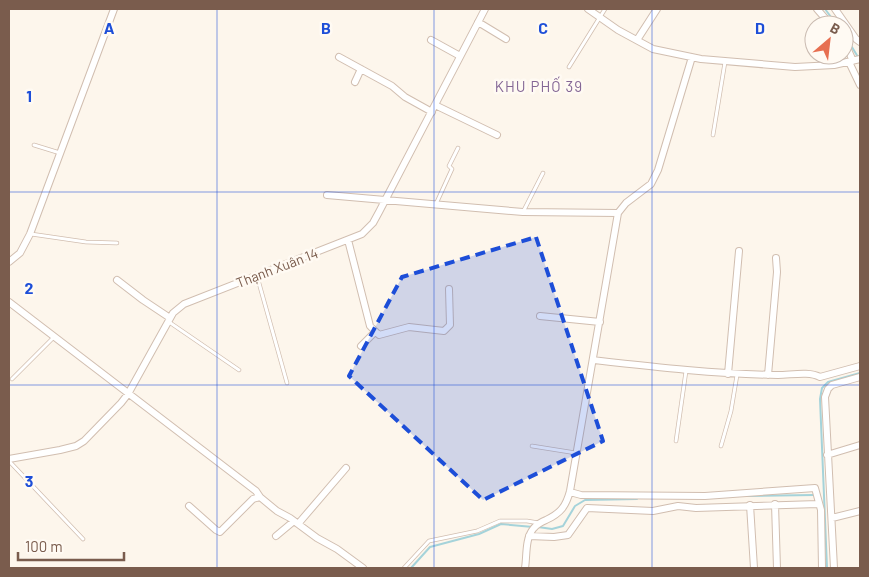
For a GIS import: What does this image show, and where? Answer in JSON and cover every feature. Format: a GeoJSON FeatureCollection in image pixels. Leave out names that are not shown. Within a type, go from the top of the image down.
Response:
{"type":"FeatureCollection","features":[{"type":"Feature","properties":{"kind":"street"},"geometry":{"type":"LineString","coordinates":[[9,262],[20,253],[30,234],[114,9]]}},
{"type":"Feature","properties":{"kind":"street","name":"Thạnh Xuân 14"},"geometry":{"type":"LineString","coordinates":[[9,460],[76,446],[90,435],[128,394],[173,313],[184,304],[348,240],[368,229],[386,200],[485,9]]}},
{"type":"Feature","properties":{"kind":"street"},"geometry":{"type":"LineString","coordinates":[[588,9],[618,30],[653,49],[692,58],[794,67],[834,65]]}},
{"type":"Feature","properties":{"kind":"street"},"geometry":{"type":"LineString","coordinates":[[637,40],[657,9]]}},
{"type":"Feature","properties":{"kind":"street"},"geometry":{"type":"LineString","coordinates":[[835,9],[860,42]]}},
{"type":"Feature","properties":{"kind":"street"},"geometry":{"type":"LineString","coordinates":[[478,22],[506,39]]}},
{"type":"Feature","properties":{"kind":"street"},"geometry":{"type":"LineString","coordinates":[[431,40],[460,56]]}},
{"type":"Feature","properties":{"kind":"street"},"geometry":{"type":"LineString","coordinates":[[339,57],[392,86],[405,97],[432,112]]}},
{"type":"Feature","properties":{"kind":"street"},"geometry":{"type":"LineString","coordinates":[[525,568],[533,528],[556,515],[567,503],[570,492],[618,213],[626,203],[651,184],[658,170],[692,58]]}},
{"type":"Feature","properties":{"kind":"street"},"geometry":{"type":"LineString","coordinates":[[854,60],[860,85]]}},
{"type":"Feature","properties":{"kind":"street"},"geometry":{"type":"LineString","coordinates":[[355,82],[361,69]]}},
{"type":"Feature","properties":{"kind":"street"},"geometry":{"type":"LineString","coordinates":[[436,105],[497,135]]}},
{"type":"Feature","properties":{"kind":"street"},"geometry":{"type":"LineString","coordinates":[[327,195],[523,212],[618,213]]}},
{"type":"Feature","properties":{"kind":"street"},"geometry":{"type":"LineString","coordinates":[[348,240],[370,326],[378,335],[409,326],[444,331],[450,325],[449,289]]}},
{"type":"Feature","properties":{"kind":"street"},"geometry":{"type":"LineString","coordinates":[[728,374],[739,250]]}},
{"type":"Feature","properties":{"kind":"street"},"geometry":{"type":"LineString","coordinates":[[768,375],[777,272],[776,258]]}},
{"type":"Feature","properties":{"kind":"street"},"geometry":{"type":"LineString","coordinates":[[117,280],[169,320]]}},
{"type":"Feature","properties":{"kind":"street"},"geometry":{"type":"LineString","coordinates":[[9,302],[256,491],[260,497],[277,511],[363,568]]}},
{"type":"Feature","properties":{"kind":"street"},"geometry":{"type":"LineString","coordinates":[[540,316],[600,322]]}},
{"type":"Feature","properties":{"kind":"street"},"geometry":{"type":"LineString","coordinates":[[361,346],[375,332]]}},
{"type":"Feature","properties":{"kind":"street"},"geometry":{"type":"LineString","coordinates":[[593,360],[728,374],[815,374],[820,377],[860,366]]}},
{"type":"Feature","properties":{"kind":"street"},"geometry":{"type":"LineString","coordinates":[[834,568],[825,397],[832,385],[860,377]]}},
{"type":"Feature","properties":{"kind":"street"},"geometry":{"type":"LineString","coordinates":[[827,455],[860,445]]}},
{"type":"Feature","properties":{"kind":"street"},"geometry":{"type":"LineString","coordinates":[[276,536],[296,522],[346,468]]}},
{"type":"Feature","properties":{"kind":"street"},"geometry":{"type":"LineString","coordinates":[[570,492],[581,495],[605,496],[705,496],[815,488],[821,510],[822,568]]}},
{"type":"Feature","properties":{"kind":"street"},"geometry":{"type":"LineString","coordinates":[[189,506],[220,532],[253,500],[260,497]]}},
{"type":"Feature","properties":{"kind":"street"},"geometry":{"type":"LineString","coordinates":[[775,504],[777,568]]}},
{"type":"Feature","properties":{"kind":"street"},"geometry":{"type":"LineString","coordinates":[[530,536],[554,537],[568,535],[587,508],[653,511],[678,506],[696,508],[818,504]]}},
{"type":"Feature","properties":{"kind":"street"},"geometry":{"type":"LineString","coordinates":[[750,505],[754,568]]}},
{"type":"Feature","properties":{"kind":"street"},"geometry":{"type":"LineString","coordinates":[[832,518],[860,512]]}},
{"type":"Feature","properties":{"kind":"lane"},"geometry":{"type":"LineString","coordinates":[[569,67],[605,9]]}},
{"type":"Feature","properties":{"kind":"lane"},"geometry":{"type":"LineString","coordinates":[[713,135],[725,61]]}},
{"type":"Feature","properties":{"kind":"lane"},"geometry":{"type":"LineString","coordinates":[[34,144],[60,153]]}},
{"type":"Feature","properties":{"kind":"lane"},"geometry":{"type":"LineString","coordinates":[[436,205],[452,169],[449,166],[458,148]]}},
{"type":"Feature","properties":{"kind":"lane"},"geometry":{"type":"LineString","coordinates":[[523,212],[543,173]]}},
{"type":"Feature","properties":{"kind":"lane"},"geometry":{"type":"LineString","coordinates":[[30,234],[86,242],[117,243]]}},
{"type":"Feature","properties":{"kind":"lane"},"geometry":{"type":"LineString","coordinates":[[256,276],[287,383]]}},
{"type":"Feature","properties":{"kind":"lane"},"geometry":{"type":"LineString","coordinates":[[169,320],[239,370]]}},
{"type":"Feature","properties":{"kind":"lane"},"geometry":{"type":"LineString","coordinates":[[12,379],[54,337]]}},
{"type":"Feature","properties":{"kind":"lane"},"geometry":{"type":"LineString","coordinates":[[676,441],[686,370]]}},
{"type":"Feature","properties":{"kind":"lane"},"geometry":{"type":"LineString","coordinates":[[721,446],[731,411],[737,374]]}},
{"type":"Feature","properties":{"kind":"lane"},"geometry":{"type":"LineString","coordinates":[[532,446],[577,453]]}},
{"type":"Feature","properties":{"kind":"lane"},"geometry":{"type":"LineString","coordinates":[[9,460],[83,539]]}},
{"type":"Feature","properties":{"kind":"lane"},"geometry":{"type":"LineString","coordinates":[[404,568],[430,541],[477,531],[500,521],[539,523]]}},
{"type":"Feature","properties":{"kind":"highlighted area"},"geometry":{"type":"Polygon","coordinates":[[[536,237],[603,441],[483,500],[349,376],[402,277],[536,237]]]}},
{"type":"Feature","properties":{"kind":"waterway"},"geometry":{"type":"LineString","coordinates":[[825,9],[830,15]]}},
{"type":"Feature","properties":{"kind":"waterway"},"geometry":{"type":"LineString","coordinates":[[854,50],[858,57]]}},
{"type":"Feature","properties":{"kind":"waterway"},"geometry":{"type":"LineString","coordinates":[[827,568],[820,399],[822,388],[828,382],[860,373]]}},
{"type":"Feature","properties":{"kind":"waterway"},"geometry":{"type":"LineString","coordinates":[[746,496],[814,495]]}},
{"type":"Feature","properties":{"kind":"waterway"},"geometry":{"type":"LineString","coordinates":[[538,527],[552,529],[563,526],[575,506],[585,500],[637,499]]}},
{"type":"Feature","properties":{"kind":"waterway"},"geometry":{"type":"LineString","coordinates":[[411,568],[430,547],[479,534],[501,524],[533,527]]}},
{"type":"Feature","properties":{"kind":"district","name":"KHU PHỐ 39"},"geometry":{"type":"Point","coordinates":[539,87]}}]}
